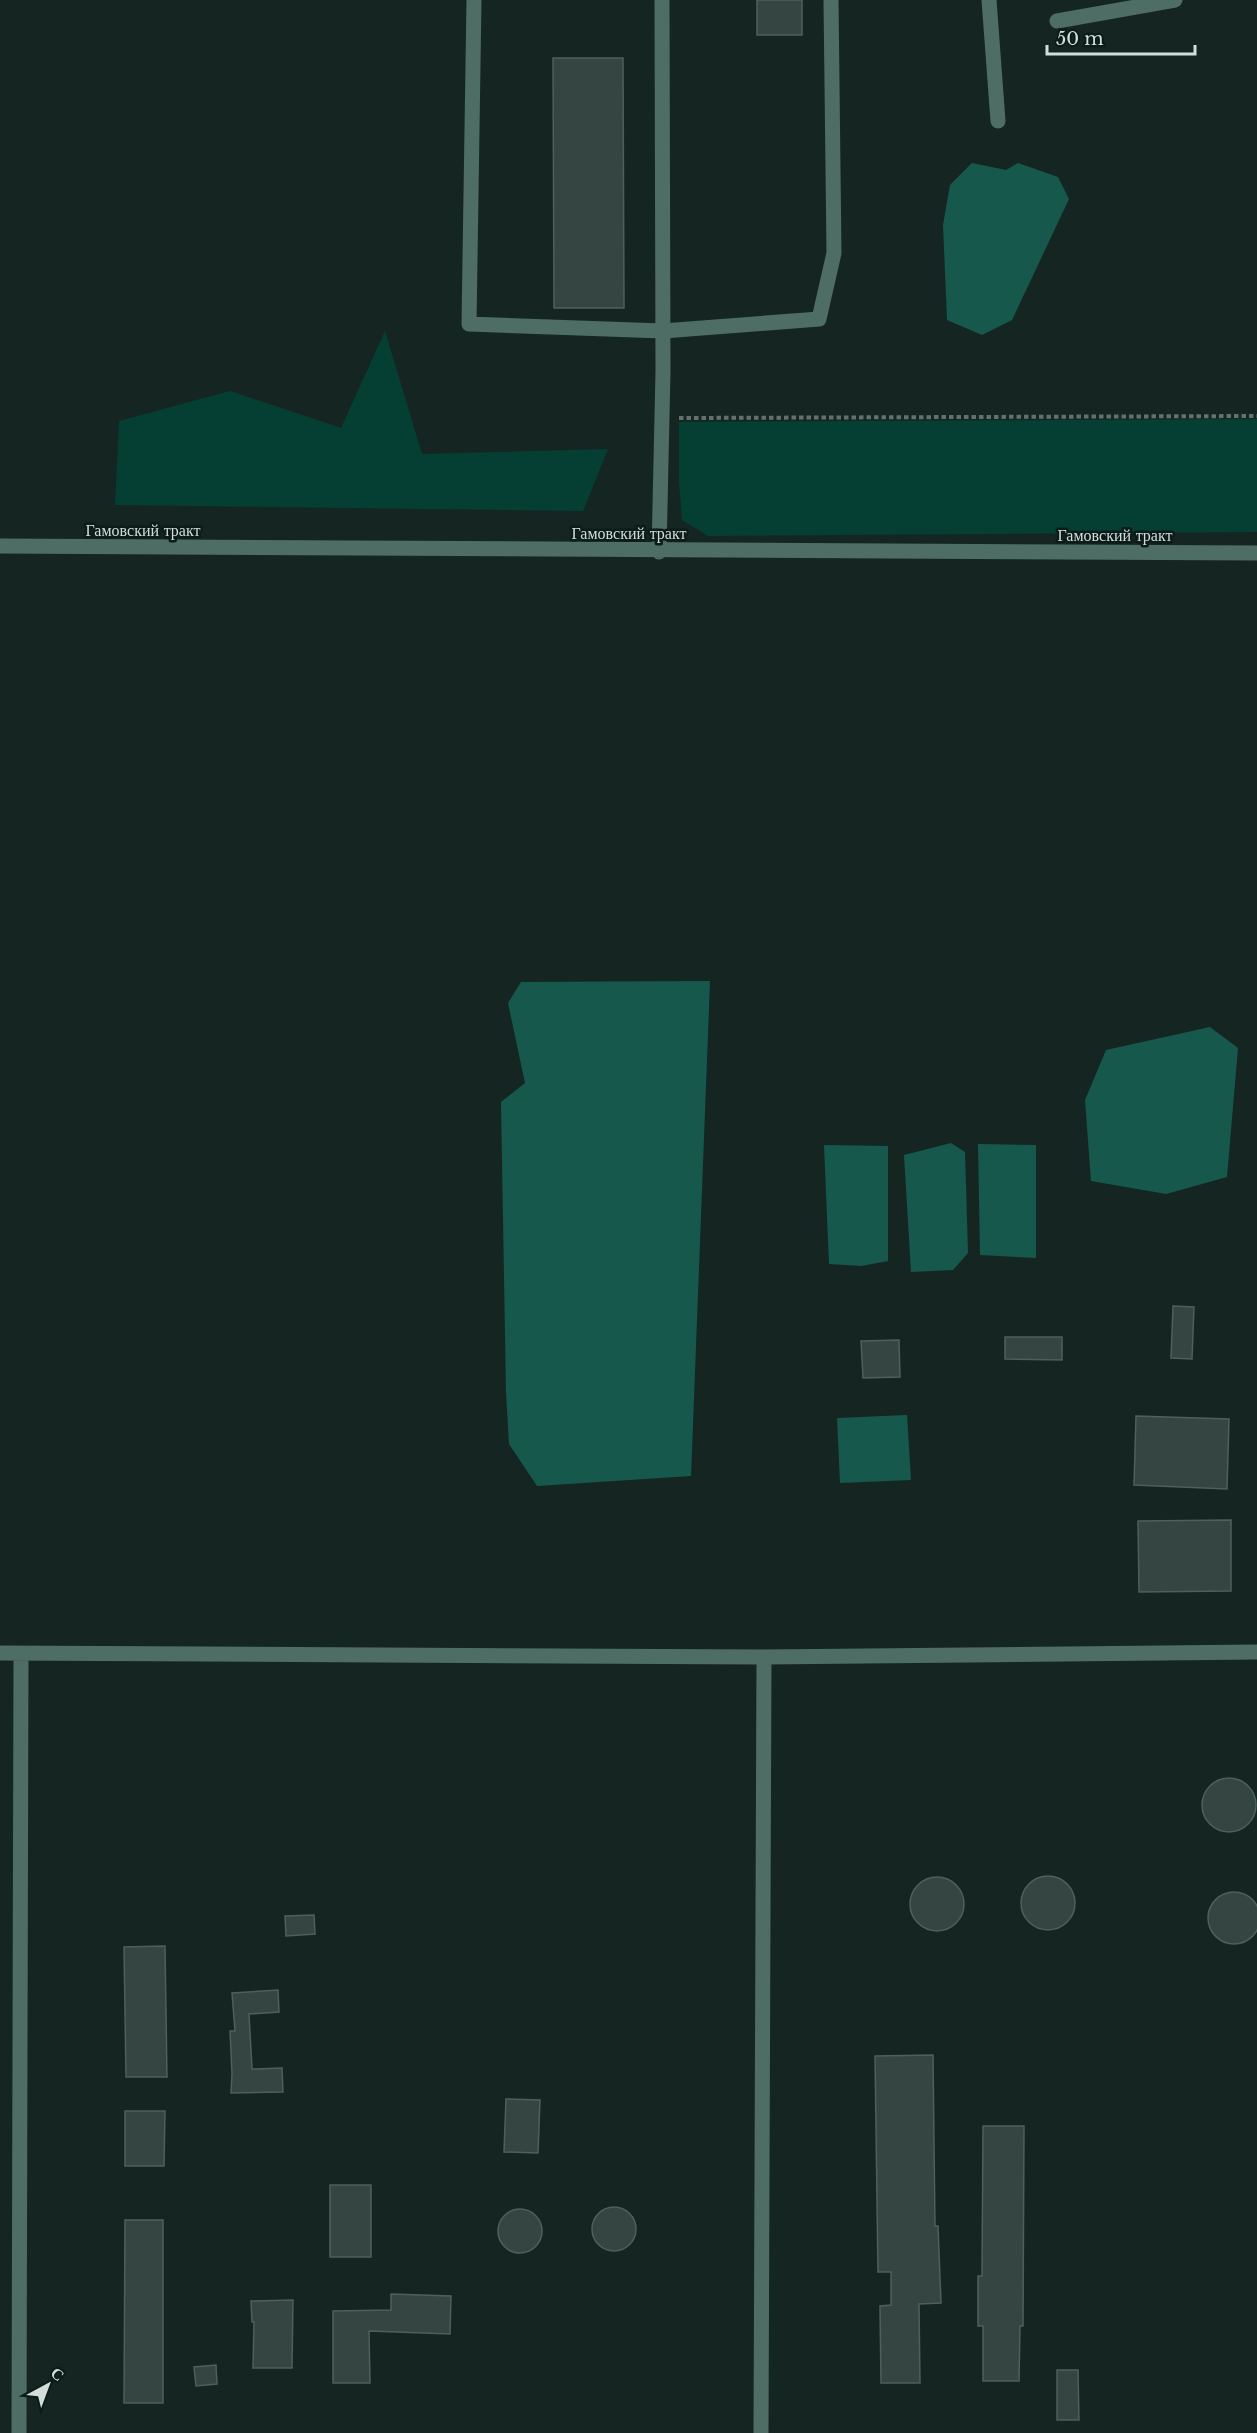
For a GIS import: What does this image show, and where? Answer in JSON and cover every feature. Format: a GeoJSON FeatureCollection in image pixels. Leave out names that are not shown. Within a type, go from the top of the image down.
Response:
{"type":"FeatureCollection","features":[{"type":"Feature","properties":{"kind":"street"},"geometry":{"type":"LineString","coordinates":[[474,0],[469,324],[663,332],[819,318],[834,253],[831,0]]}},
{"type":"Feature","properties":{"kind":"street"},"geometry":{"type":"LineString","coordinates":[[659,552],[663,332],[662,0]]}},
{"type":"Feature","properties":{"kind":"street"},"geometry":{"type":"LineString","coordinates":[[989,0],[998,122]]}},
{"type":"Feature","properties":{"kind":"street"},"geometry":{"type":"LineString","coordinates":[[1057,21],[1175,0]]}},
{"type":"Feature","properties":{"kind":"street","name":"Гамовский тракт"},"geometry":{"type":"LineString","coordinates":[[0,546],[659,552],[1257,553]]}},
{"type":"Feature","properties":{"kind":"street"},"geometry":{"type":"LineString","coordinates":[[0,1653],[764,1657],[1257,1652]]}},
{"type":"Feature","properties":{"kind":"street"},"geometry":{"type":"LineString","coordinates":[[19,2433],[21,1654]]}},
{"type":"Feature","properties":{"kind":"street"},"geometry":{"type":"LineString","coordinates":[[761,2433],[764,1657]]}},
{"type":"Feature","properties":{"kind":"path"},"geometry":{"type":"LineString","coordinates":[[662,417],[761,419],[1257,416]]}},
{"type":"Feature","properties":{"kind":"shaded area"},"geometry":{"type":"Polygon","coordinates":[[[972,163],[1006,170],[1018,163],[1058,177],[1069,199],[1012,320],[982,335],[947,320],[943,225],[950,185],[972,163]]]}},
{"type":"Feature","properties":{"kind":"shaded area"},"geometry":{"type":"Polygon","coordinates":[[[385,331],[422,454],[608,449],[583,511],[115,505],[119,421],[230,391],[341,428],[385,331]]]}},
{"type":"Feature","properties":{"kind":"shaded area"},"geometry":{"type":"Polygon","coordinates":[[[1257,419],[1257,532],[708,536],[682,520],[679,482],[679,422],[1257,419]]]}},
{"type":"Feature","properties":{"kind":"shaded area"},"geometry":{"type":"Polygon","coordinates":[[[710,981],[691,1476],[537,1486],[509,1444],[501,1102],[525,1083],[508,1003],[521,982],[710,981]]]}},
{"type":"Feature","properties":{"kind":"shaded area"},"geometry":{"type":"Polygon","coordinates":[[[1210,1027],[1238,1048],[1227,1177],[1166,1194],[1091,1181],[1085,1100],[1106,1050],[1210,1027]]]}},
{"type":"Feature","properties":{"kind":"shaded area"},"geometry":{"type":"Polygon","coordinates":[[[951,1143],[965,1152],[968,1253],[953,1270],[911,1272],[904,1155],[951,1143]]]}},
{"type":"Feature","properties":{"kind":"shaded area"},"geometry":{"type":"Polygon","coordinates":[[[978,1144],[1036,1145],[1036,1258],[980,1255],[978,1144]]]}},
{"type":"Feature","properties":{"kind":"shaded area"},"geometry":{"type":"Polygon","coordinates":[[[824,1145],[888,1146],[888,1261],[861,1266],[829,1264],[824,1145]]]}},
{"type":"Feature","properties":{"kind":"shaded area"},"geometry":{"type":"Polygon","coordinates":[[[907,1415],[911,1480],[840,1483],[837,1418],[907,1415]]]}},
{"type":"Feature","properties":{"kind":"building"},"geometry":{"type":"Polygon","coordinates":[[[757,0],[802,0],[802,35],[757,35],[757,0]]]}},
{"type":"Feature","properties":{"kind":"building"},"geometry":{"type":"Polygon","coordinates":[[[553,58],[623,58],[624,308],[554,308],[553,58]]]}},
{"type":"Feature","properties":{"kind":"building"},"geometry":{"type":"Polygon","coordinates":[[[1173,1306],[1194,1307],[1192,1359],[1171,1358],[1173,1306]]]}},
{"type":"Feature","properties":{"kind":"building"},"geometry":{"type":"Polygon","coordinates":[[[1005,1337],[1062,1337],[1062,1360],[1005,1359],[1005,1337]]]}},
{"type":"Feature","properties":{"kind":"building"},"geometry":{"type":"Polygon","coordinates":[[[899,1340],[900,1377],[863,1378],[861,1341],[899,1340]]]}},
{"type":"Feature","properties":{"kind":"building"},"geometry":{"type":"Polygon","coordinates":[[[1136,1416],[1229,1419],[1227,1489],[1134,1485],[1136,1416]]]}},
{"type":"Feature","properties":{"kind":"building"},"geometry":{"type":"Polygon","coordinates":[[[1231,1520],[1231,1591],[1139,1592],[1138,1521],[1231,1520]]]}},
{"type":"Feature","properties":{"kind":"building"},"geometry":{"type":"Polygon","coordinates":[[[1229,1778],[1239,1780],[1248,1786],[1254,1795],[1256,1805],[1254,1815],[1248,1824],[1239,1830],[1229,1832],[1219,1830],[1210,1824],[1204,1815],[1202,1805],[1204,1795],[1210,1786],[1219,1780],[1229,1778]]]}},
{"type":"Feature","properties":{"kind":"building"},"geometry":{"type":"Polygon","coordinates":[[[1048,1876],[1058,1878],[1067,1884],[1073,1893],[1075,1903],[1073,1913],[1067,1922],[1058,1928],[1048,1930],[1038,1928],[1029,1922],[1023,1913],[1021,1903],[1023,1893],[1029,1884],[1038,1878],[1048,1876]]]}},
{"type":"Feature","properties":{"kind":"building"},"geometry":{"type":"Polygon","coordinates":[[[937,1877],[947,1879],[956,1885],[962,1894],[964,1904],[962,1914],[956,1923],[947,1929],[937,1931],[927,1929],[918,1923],[912,1914],[910,1904],[912,1894],[918,1885],[927,1879],[937,1877]]]}},
{"type":"Feature","properties":{"kind":"building"},"geometry":{"type":"Polygon","coordinates":[[[1229,1892],[1239,1892],[1253,1899],[1260,1918],[1253,1937],[1239,1944],[1229,1944],[1219,1940],[1212,1933],[1208,1923],[1208,1913],[1212,1903],[1219,1896],[1229,1892]]]}},
{"type":"Feature","properties":{"kind":"building"},"geometry":{"type":"Polygon","coordinates":[[[314,1915],[315,1934],[286,1936],[285,1916],[314,1915]]]}},
{"type":"Feature","properties":{"kind":"building"},"geometry":{"type":"Polygon","coordinates":[[[165,1946],[167,2077],[126,2077],[124,1947],[165,1946]]]}},
{"type":"Feature","properties":{"kind":"building"},"geometry":{"type":"Polygon","coordinates":[[[278,1990],[279,2012],[249,2014],[252,2069],[282,2068],[283,2092],[231,2093],[230,2031],[235,2031],[232,1993],[278,1990]]]}},
{"type":"Feature","properties":{"kind":"building"},"geometry":{"type":"Polygon","coordinates":[[[933,2055],[935,2226],[938,2226],[941,2303],[919,2304],[920,2383],[881,2383],[880,2306],[891,2305],[891,2272],[878,2272],[875,2056],[933,2055]]]}},
{"type":"Feature","properties":{"kind":"building"},"geometry":{"type":"Polygon","coordinates":[[[506,2099],[540,2100],[538,2153],[504,2152],[506,2099]]]}},
{"type":"Feature","properties":{"kind":"building"},"geometry":{"type":"Polygon","coordinates":[[[125,2111],[165,2111],[164,2166],[125,2166],[125,2111]]]}},
{"type":"Feature","properties":{"kind":"building"},"geometry":{"type":"Polygon","coordinates":[[[983,2126],[1024,2126],[1023,2326],[1020,2326],[1019,2381],[983,2381],[983,2326],[978,2326],[978,2276],[982,2276],[983,2126]]]}},
{"type":"Feature","properties":{"kind":"building"},"geometry":{"type":"Polygon","coordinates":[[[330,2185],[371,2185],[371,2257],[330,2257],[330,2185]]]}},
{"type":"Feature","properties":{"kind":"building"},"geometry":{"type":"Polygon","coordinates":[[[614,2207],[623,2208],[630,2213],[635,2220],[635,2238],[630,2245],[623,2250],[614,2251],[605,2250],[598,2245],[593,2238],[592,2229],[593,2220],[598,2213],[605,2208],[614,2207]]]}},
{"type":"Feature","properties":{"kind":"building"},"geometry":{"type":"Polygon","coordinates":[[[520,2209],[529,2210],[536,2215],[541,2222],[541,2240],[536,2247],[529,2252],[520,2253],[511,2252],[504,2247],[499,2240],[498,2231],[499,2222],[504,2215],[511,2210],[520,2209]]]}},
{"type":"Feature","properties":{"kind":"building"},"geometry":{"type":"Polygon","coordinates":[[[125,2220],[163,2220],[163,2403],[124,2403],[125,2220]]]}},
{"type":"Feature","properties":{"kind":"building"},"geometry":{"type":"Polygon","coordinates":[[[391,2294],[451,2296],[450,2334],[369,2331],[370,2383],[333,2383],[333,2311],[391,2310],[391,2294]]]}},
{"type":"Feature","properties":{"kind":"building"},"geometry":{"type":"Polygon","coordinates":[[[293,2300],[292,2368],[253,2368],[254,2322],[252,2322],[251,2301],[293,2300]]]}},
{"type":"Feature","properties":{"kind":"building"},"geometry":{"type":"Polygon","coordinates":[[[216,2365],[217,2384],[196,2386],[194,2367],[216,2365]]]}},
{"type":"Feature","properties":{"kind":"building"},"geometry":{"type":"Polygon","coordinates":[[[1057,2370],[1078,2370],[1079,2420],[1057,2420],[1057,2370]]]}}]}
